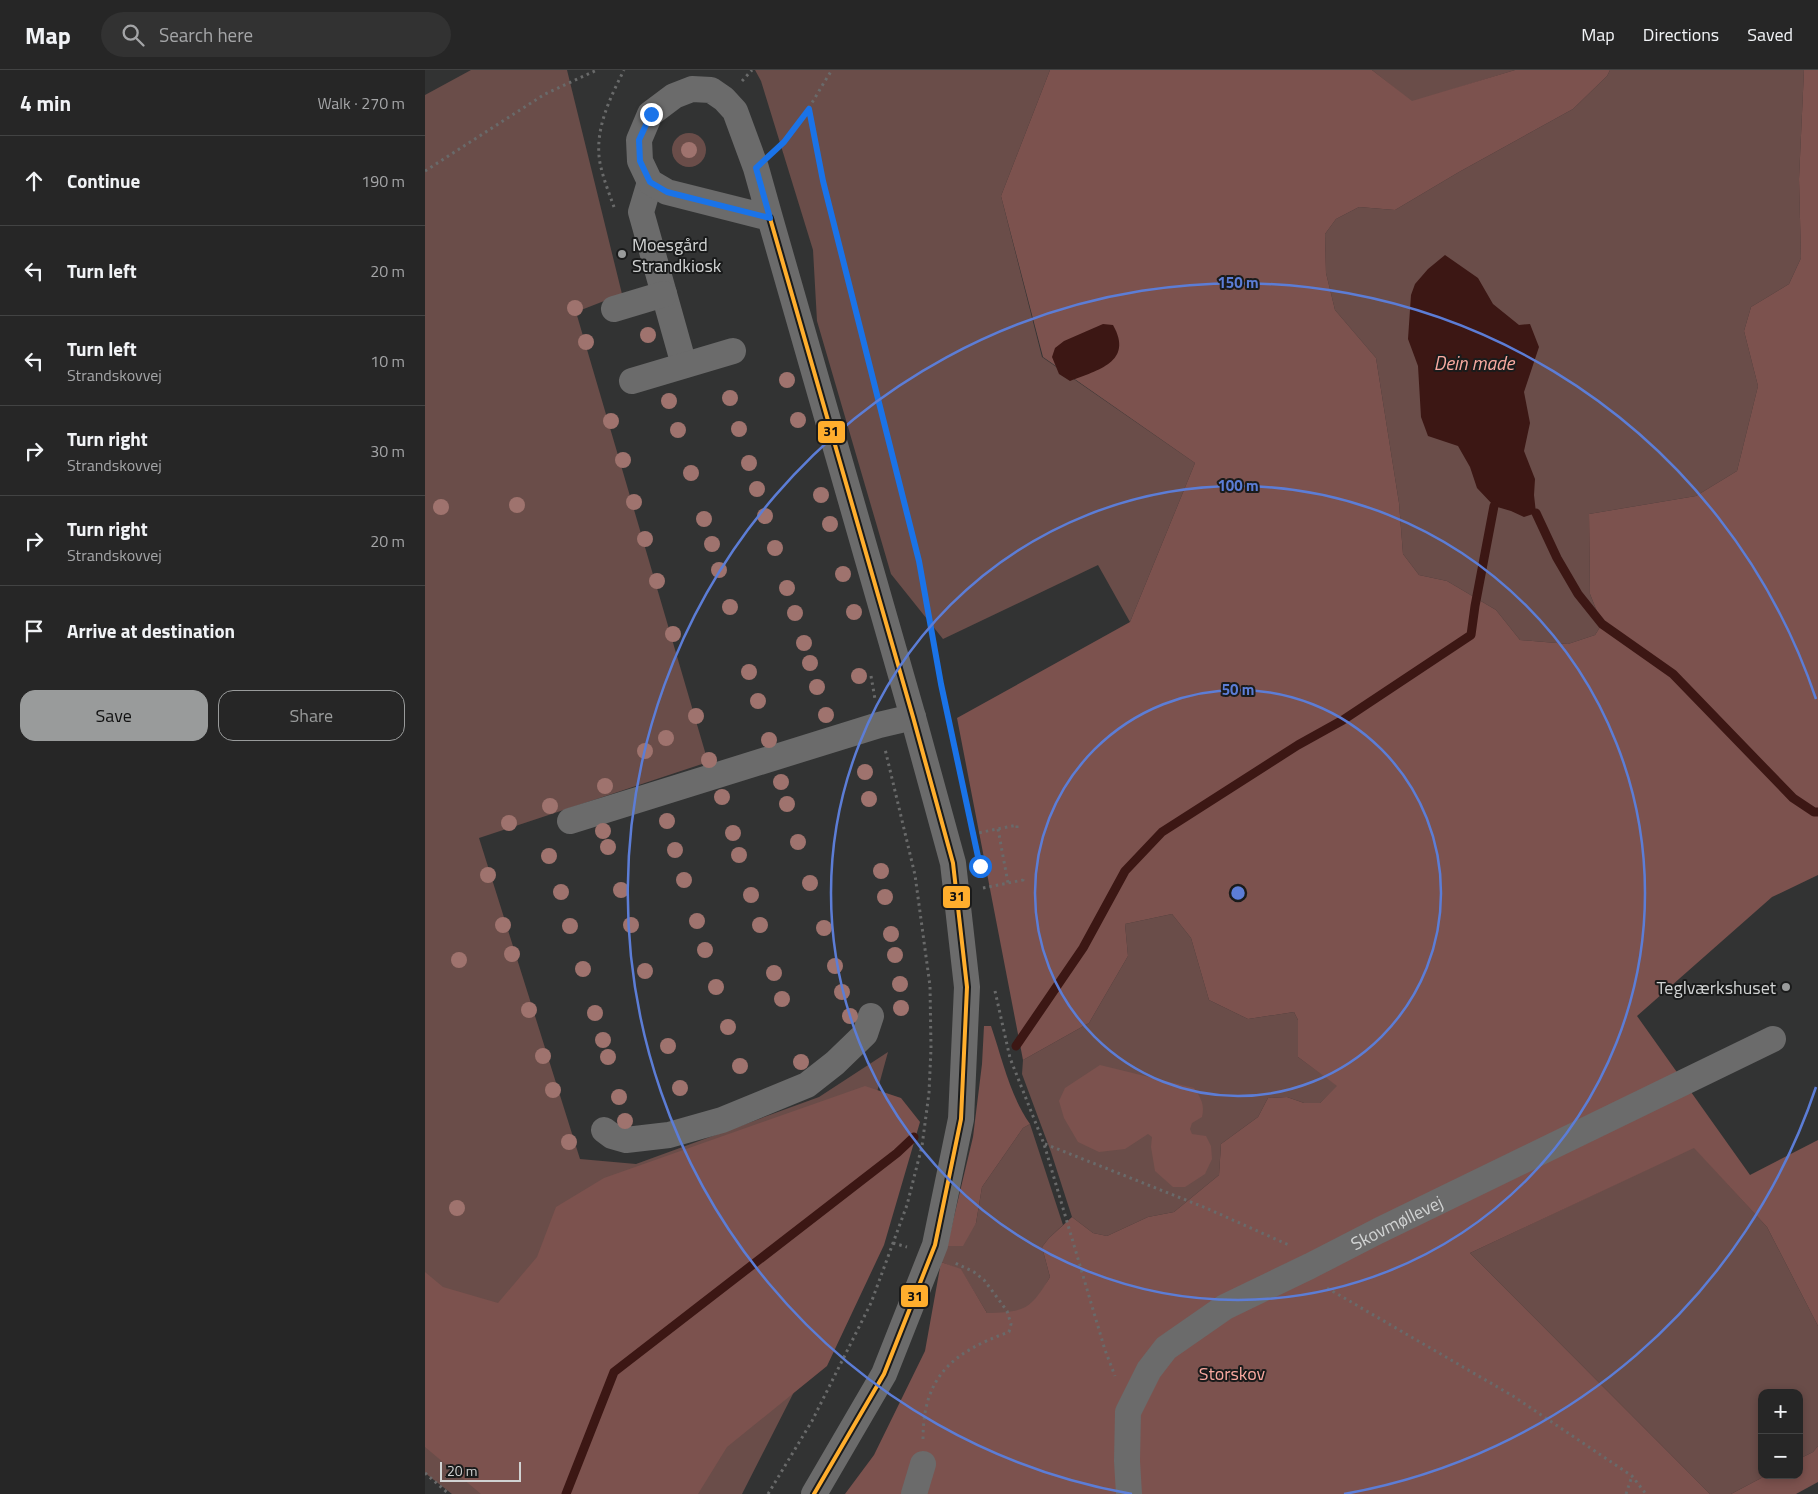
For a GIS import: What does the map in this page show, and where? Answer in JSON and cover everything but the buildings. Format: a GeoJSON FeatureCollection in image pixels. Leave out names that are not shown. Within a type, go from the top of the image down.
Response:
{"type":"FeatureCollection","features":[{"type":"Feature","properties":{"kind":"street"},"geometry":{"type":"LineString","coordinates":[[770,218],[667,192],[650,182],[640,161],[639,140],[651,114],[673,96],[693,89],[711,90],[735,112],[756,168],[953,863],[967,987],[961,1118],[935,1245],[884,1374],[814,1494]]}},
{"type":"Feature","properties":{"kind":"street"},"geometry":{"type":"LineString","coordinates":[[650,182],[641,212],[684,365]]}},
{"type":"Feature","properties":{"kind":"street"},"geometry":{"type":"LineString","coordinates":[[614,309],[664,294]]}},
{"type":"Feature","properties":{"kind":"street"},"geometry":{"type":"LineString","coordinates":[[632,380],[733,352]]}},
{"type":"Feature","properties":{"kind":"street"},"geometry":{"type":"LineString","coordinates":[[569,821],[913,717]]}},
{"type":"Feature","properties":{"kind":"street"},"geometry":{"type":"LineString","coordinates":[[605,1130],[612,1136],[627,1140],[669,1135],[722,1120],[807,1085],[835,1063],[865,1034],[871,1016]]}},
{"type":"Feature","properties":{"kind":"street","name":"Skovmøllevej"},"geometry":{"type":"LineString","coordinates":[[1129,1494],[1127,1461],[1128,1412],[1149,1370],[1166,1348],[1225,1307],[1773,1038]]}},
{"type":"Feature","properties":{"kind":"street"},"geometry":{"type":"LineString","coordinates":[[914,1494],[923,1464]]}},
{"type":"Feature","properties":{"kind":"path"},"geometry":{"type":"LineString","coordinates":[[425,171],[545,94],[597,70]]}},
{"type":"Feature","properties":{"kind":"path"},"geometry":{"type":"LineString","coordinates":[[756,168],[784,142],[809,109],[832,70]]}},
{"type":"Feature","properties":{"kind":"path"},"geometry":{"type":"LineString","coordinates":[[809,109],[823,181],[919,561],[941,684],[967,806]]}},
{"type":"Feature","properties":{"kind":"path"},"geometry":{"type":"LineString","coordinates":[[768,1494],[812,1421],[871,1303],[907,1205],[922,1146],[929,1092],[931,1048],[930,986],[915,876],[869,729],[871,674]]}},
{"type":"Feature","properties":{"kind":"path"},"geometry":{"type":"LineString","coordinates":[[971,824],[975,842]]}},
{"type":"Feature","properties":{"kind":"path"},"geometry":{"type":"LineString","coordinates":[[973,834],[1017,825],[1017,829]]}},
{"type":"Feature","properties":{"kind":"path"},"geometry":{"type":"LineString","coordinates":[[998,829],[1008,883]]}},
{"type":"Feature","properties":{"kind":"path"},"geometry":{"type":"LineString","coordinates":[[983,888],[1023,880],[1022,876]]}},
{"type":"Feature","properties":{"kind":"path"},"geometry":{"type":"LineString","coordinates":[[982,880],[984,897]]}},
{"type":"Feature","properties":{"kind":"path"},"geometry":{"type":"LineString","coordinates":[[993,982],[1010,1058],[1045,1144],[1105,1350],[1128,1412]]}},
{"type":"Feature","properties":{"kind":"path"},"geometry":{"type":"LineString","coordinates":[[1045,1144],[1206,1208],[1307,1253],[1312,1280],[1513,1396],[1632,1476],[1646,1494]]}},
{"type":"Feature","properties":{"kind":"path"},"geometry":{"type":"LineString","coordinates":[[923,1464],[924,1416],[933,1386],[950,1363],[985,1340],[1009,1332],[1011,1324],[1007,1311],[983,1280],[965,1267],[931,1255]]}},
{"type":"Feature","properties":{"kind":"path"},"geometry":{"type":"LineString","coordinates":[[425,1473],[449,1494]]}},
{"type":"Feature","properties":{"kind":"path"},"geometry":{"type":"LineString","coordinates":[[1626,1494],[1632,1476]]}},
{"type":"Feature","properties":{"kind":"shaded area"},"geometry":{"type":"Polygon","coordinates":[[[471,70],[567,70],[622,294],[576,312],[708,762],[479,838],[580,1159],[636,1164],[819,1097],[888,1052],[795,1390],[742,1494],[452,1494],[425,1473],[425,95],[471,70]]]}},
{"type":"Feature","properties":{"kind":"shaded area"},"geometry":{"type":"Polygon","coordinates":[[[755,70],[1050,70],[1001,196],[1042,357],[1195,463],[1130,622],[1098,565],[943,639],[891,574],[817,321],[813,250],[761,81],[755,70]]]}},
{"type":"Feature","properties":{"kind":"shaded area"},"geometry":{"type":"Polygon","coordinates":[[[1372,70],[1515,70],[1412,102],[1372,70]]]}},
{"type":"Feature","properties":{"kind":"shaded area"},"geometry":{"type":"Polygon","coordinates":[[[1610,70],[1804,70],[1799,179],[1801,258],[1789,284],[1751,307],[1744,331],[1758,386],[1737,471],[1696,496],[1589,514],[1590,594],[1602,624],[1595,635],[1568,644],[1520,640],[1496,610],[1447,581],[1419,575],[1403,554],[1399,503],[1376,358],[1335,310],[1326,273],[1325,234],[1336,219],[1359,207],[1395,210],[1573,109],[1607,76],[1610,70]]]}},
{"type":"Feature","properties":{"kind":"shaded area"},"geometry":{"type":"Polygon","coordinates":[[[689,133],[701,138],[706,150],[701,162],[689,167],[677,162],[672,150],[677,138],[689,133]]]}},
{"type":"Feature","properties":{"kind":"shaded area"},"geometry":{"type":"Polygon","coordinates":[[[1172,914],[1191,938],[1209,1000],[1248,1019],[1294,1012],[1298,1020],[1298,1057],[1338,1086],[1320,1103],[1304,1103],[1287,1097],[1268,1098],[1258,1117],[1221,1144],[1219,1175],[1174,1212],[1148,1217],[1107,1236],[1093,1233],[1072,1217],[1051,1152],[1022,1074],[1023,1060],[1089,1023],[1128,956],[1125,924],[1172,914]]]}},
{"type":"Feature","properties":{"kind":"shaded area"},"geometry":{"type":"Polygon","coordinates":[[[1030,1124],[1063,1225],[1042,1247],[1050,1277],[1034,1303],[1026,1309],[1017,1312],[987,1313],[961,1270],[941,1262],[947,1246],[976,1223],[982,1187],[1023,1128],[1030,1124]]]}},
{"type":"Feature","properties":{"kind":"shaded area"},"geometry":{"type":"Polygon","coordinates":[[[1694,1147],[1767,1227],[1818,1326],[1818,1446],[1813,1452],[1803,1457],[1803,1389],[1758,1389],[1759,1479],[1731,1494],[1710,1494],[1470,1253],[1694,1147]]]}},
{"type":"Feature","properties":{"kind":"green space","name":"Storskov"},"geometry":{"type":"Polygon","coordinates":[[[1050,70],[1372,70],[1412,101],[1515,70],[1610,70],[1607,76],[1573,109],[1395,210],[1359,207],[1336,219],[1325,234],[1326,273],[1335,310],[1376,358],[1399,503],[1403,554],[1419,575],[1447,581],[1496,610],[1520,640],[1568,644],[1595,635],[1602,624],[1590,594],[1589,514],[1696,496],[1737,471],[1758,386],[1744,331],[1751,307],[1789,284],[1801,258],[1799,179],[1804,70],[1818,70],[1818,875],[1772,897],[1637,1016],[1750,1175],[1818,1140],[1818,1326],[1767,1227],[1694,1148],[1470,1253],[1710,1494],[845,1494],[874,1455],[925,1351],[941,1262],[961,1269],[987,1313],[1010,1312],[1025,1307],[1037,1296],[1050,1277],[1042,1247],[1072,1217],[1093,1233],[1107,1236],[1148,1217],[1174,1212],[1219,1175],[1221,1144],[1258,1117],[1268,1098],[1287,1097],[1304,1103],[1320,1103],[1337,1086],[1298,1057],[1298,1020],[1294,1012],[1248,1019],[1209,1000],[1191,938],[1172,914],[1125,924],[1128,956],[1089,1023],[1023,1060],[957,718],[1130,622],[1195,463],[1043,357],[1001,196],[1050,70]]]}},
{"type":"Feature","properties":{"kind":"green space"},"geometry":{"type":"Polygon","coordinates":[[[984,1026],[991,1026],[1012,1089],[1030,1124],[1023,1128],[982,1187],[976,1223],[963,1246],[947,1246],[973,1137],[982,1064],[984,1026]]]}},
{"type":"Feature","properties":{"kind":"green space"},"geometry":{"type":"Polygon","coordinates":[[[1100,1065],[1194,1088],[1202,1102],[1203,1113],[1202,1117],[1192,1123],[1190,1129],[1192,1134],[1206,1136],[1211,1146],[1212,1159],[1205,1174],[1185,1187],[1173,1187],[1155,1171],[1151,1147],[1152,1137],[1148,1134],[1125,1149],[1099,1152],[1078,1142],[1064,1118],[1059,1101],[1065,1088],[1100,1065]]]}},
{"type":"Feature","properties":{"kind":"green space"},"geometry":{"type":"Polygon","coordinates":[[[865,1086],[901,1098],[920,1122],[884,1245],[827,1366],[727,1447],[698,1494],[481,1494],[425,1447],[425,1272],[443,1287],[498,1303],[537,1257],[556,1207],[604,1178],[865,1086]]]}},
{"type":"Feature","properties":{"kind":"green space"},"geometry":{"type":"Polygon","coordinates":[[[1818,1446],[1818,1482],[1796,1494],[1731,1494],[1759,1479],[1803,1479],[1803,1457],[1813,1452],[1818,1446]]]}},
{"type":"Feature","properties":{"kind":"water","name":"Dein made"},"geometry":{"type":"Polygon","coordinates":[[[1445,255],[1478,278],[1493,304],[1519,325],[1530,324],[1539,347],[1524,392],[1530,423],[1524,451],[1535,479],[1536,513],[1524,517],[1494,506],[1477,488],[1470,467],[1458,446],[1428,436],[1421,417],[1418,366],[1408,339],[1411,295],[1415,284],[1428,269],[1445,255]]]}},
{"type":"Feature","properties":{"kind":"water"},"geometry":{"type":"Polygon","coordinates":[[[1103,324],[1113,325],[1118,338],[1119,348],[1116,356],[1110,363],[1070,381],[1059,374],[1052,357],[1055,348],[1064,341],[1103,324]]]}},
{"type":"Feature","properties":{"kind":"waterway"},"geometry":{"type":"LineString","coordinates":[[1016,1046],[1083,948],[1125,871],[1162,832],[1298,745],[1343,720],[1471,635],[1494,506]]}},
{"type":"Feature","properties":{"kind":"waterway"},"geometry":{"type":"LineString","coordinates":[[1536,513],[1557,558],[1578,594],[1602,624],[1673,674],[1793,798],[1814,812],[1818,812]]}},
{"type":"Feature","properties":{"kind":"waterway"},"geometry":{"type":"LineString","coordinates":[[566,1494],[614,1372],[897,1153],[914,1137]]}},
{"type":"Feature","properties":{"kind":"transit line","name":"31"},"geometry":{"type":"LineString","coordinates":[[770,218],[953,863],[967,987],[961,1119],[935,1245],[884,1374],[814,1494]]}},
{"type":"Feature","properties":{"kind":"place","name":"Moesgård Strandkiosk"},"geometry":{"type":"Point","coordinates":[622,254]}},
{"type":"Feature","properties":{"kind":"place","name":"Teglværkshuset"},"geometry":{"type":"Point","coordinates":[1786,987]}},
{"type":"Feature","properties":{"kind":"route"},"geometry":{"type":"LineString","coordinates":[[651,114],[639,140],[640,161],[650,182],[667,192],[770,218],[756,168],[784,142],[809,109],[823,181],[919,561],[941,684],[980,866]]}}]}
